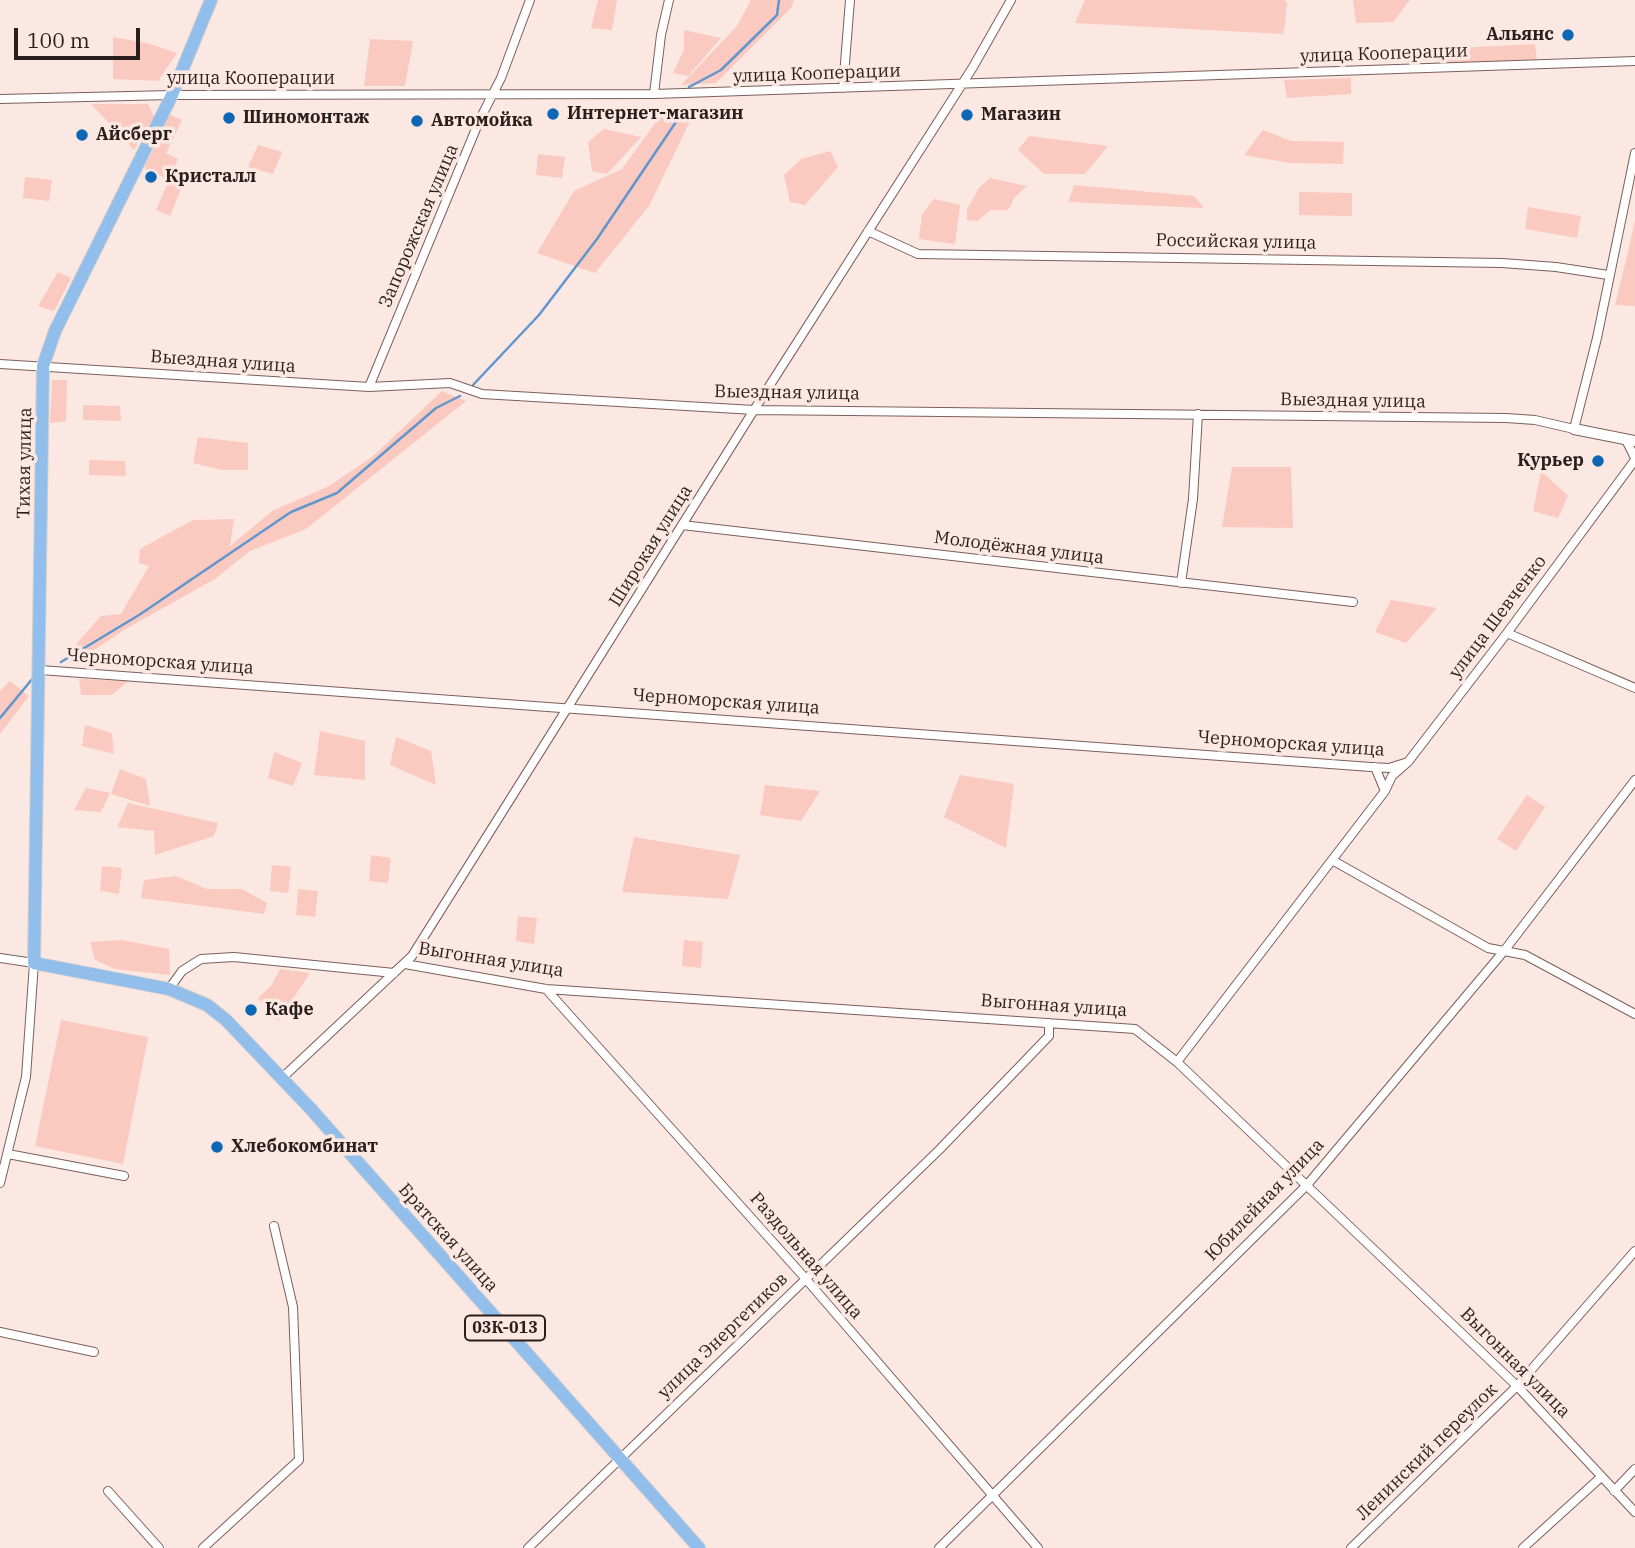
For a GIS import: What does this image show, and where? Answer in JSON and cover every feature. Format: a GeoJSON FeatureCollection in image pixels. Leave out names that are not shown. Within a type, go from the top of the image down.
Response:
{"type":"FeatureCollection","features":[{"type":"Feature","properties":{"kind":"main road","name":"Тихая улица"},"geometry":{"type":"LineString","coordinates":[[34,963],[43,366],[55,331],[172,95],[211,0]]}},
{"type":"Feature","properties":{"kind":"main road","name":"03К-013"},"geometry":{"type":"LineString","coordinates":[[34,963],[169,989],[206,1005],[226,1020],[282,1079]]}},
{"type":"Feature","properties":{"kind":"main road","name":"Братская улица"},"geometry":{"type":"LineString","coordinates":[[282,1079],[699,1548]]}},
{"type":"Feature","properties":{"kind":"street","name":"Запорожская улица"},"geometry":{"type":"LineString","coordinates":[[369,387],[501,78],[530,0]]}},
{"type":"Feature","properties":{"kind":"street"},"geometry":{"type":"LineString","coordinates":[[654,94],[661,35],[669,0]]}},
{"type":"Feature","properties":{"kind":"street"},"geometry":{"type":"LineString","coordinates":[[843,89],[850,0]]}},
{"type":"Feature","properties":{"kind":"street","name":"Широкая улица"},"geometry":{"type":"LineString","coordinates":[[282,1079],[405,964],[962,85],[1010,0]]}},
{"type":"Feature","properties":{"kind":"street","name":"улица Кооперации"},"geometry":{"type":"LineString","coordinates":[[0,99],[172,95],[654,94],[1635,61]]}},
{"type":"Feature","properties":{"kind":"street"},"geometry":{"type":"LineString","coordinates":[[1630,440],[1574,429],[1635,153]]}},
{"type":"Feature","properties":{"kind":"street","name":"Российская улица"},"geometry":{"type":"LineString","coordinates":[[867,231],[918,254],[1463,262],[1556,267],[1608,275]]}},
{"type":"Feature","properties":{"kind":"street","name":"Выездная улица"},"geometry":{"type":"LineString","coordinates":[[0,364],[369,387],[450,383],[482,394],[754,410],[1506,418],[1535,420],[1574,429]]}},
{"type":"Feature","properties":{"kind":"street"},"geometry":{"type":"LineString","coordinates":[[1181,583],[1193,499],[1198,414]]}},
{"type":"Feature","properties":{"kind":"street","name":"улица Шевченко"},"geometry":{"type":"LineString","coordinates":[[1177,1062],[1385,791],[1392,776],[1408,762],[1507,633],[1635,459],[1630,440]]}},
{"type":"Feature","properties":{"kind":"street","name":"Молодёжная улица"},"geometry":{"type":"LineString","coordinates":[[682,525],[1353,602]]}},
{"type":"Feature","properties":{"kind":"street"},"geometry":{"type":"LineString","coordinates":[[1507,633],[1635,688]]}},
{"type":"Feature","properties":{"kind":"street","name":"Черноморская улица"},"geometry":{"type":"LineString","coordinates":[[40,670],[570,706],[1389,768],[1408,762]]}},
{"type":"Feature","properties":{"kind":"street"},"geometry":{"type":"LineString","coordinates":[[1375,767],[1385,791]]}},
{"type":"Feature","properties":{"kind":"street","name":"Юбилейная улица"},"geometry":{"type":"LineString","coordinates":[[939,1548],[1307,1185],[1504,951],[1635,780]]}},
{"type":"Feature","properties":{"kind":"street"},"geometry":{"type":"LineString","coordinates":[[1332,860],[1488,948],[1525,955],[1635,1014]]}},
{"type":"Feature","properties":{"kind":"street"},"geometry":{"type":"LineString","coordinates":[[169,989],[183,971],[201,959],[234,957],[394,973]]}},
{"type":"Feature","properties":{"kind":"street"},"geometry":{"type":"LineString","coordinates":[[0,958],[34,963],[26,1077],[0,1183]]}},
{"type":"Feature","properties":{"kind":"street","name":"Выгонная улица"},"geometry":{"type":"LineString","coordinates":[[405,964],[546,989],[1135,1028],[1177,1062],[1517,1386],[1600,1478],[1635,1512]]}},
{"type":"Feature","properties":{"kind":"street","name":"Раздольная улица"},"geometry":{"type":"LineString","coordinates":[[546,989],[805,1278],[1038,1548]]}},
{"type":"Feature","properties":{"kind":"street","name":"улица Энергетиков"},"geometry":{"type":"LineString","coordinates":[[528,1548],[939,1150],[1049,1036],[1049,1023]]}},
{"type":"Feature","properties":{"kind":"street"},"geometry":{"type":"LineString","coordinates":[[8,1154],[31,1161],[124,1176]]}},
{"type":"Feature","properties":{"kind":"street"},"geometry":{"type":"LineString","coordinates":[[203,1548],[299,1461],[293,1307],[274,1226]]}},
{"type":"Feature","properties":{"kind":"street","name":"Ленинский переулок"},"geometry":{"type":"LineString","coordinates":[[1352,1548],[1517,1386],[1635,1251]]}},
{"type":"Feature","properties":{"kind":"street"},"geometry":{"type":"LineString","coordinates":[[0,1332],[94,1352]]}},
{"type":"Feature","properties":{"kind":"street"},"geometry":{"type":"LineString","coordinates":[[1614,1491],[1635,1469]]}},
{"type":"Feature","properties":{"kind":"street"},"geometry":{"type":"LineString","coordinates":[[1523,1548],[1600,1478]]}},
{"type":"Feature","properties":{"kind":"street"},"geometry":{"type":"LineString","coordinates":[[108,1491],[159,1548]]}},
{"type":"Feature","properties":{"kind":"shaded area"},"geometry":{"type":"Polygon","coordinates":[[[598,0],[617,0],[612,30],[591,28],[598,0]]]}},
{"type":"Feature","properties":{"kind":"shaded area"},"geometry":{"type":"Polygon","coordinates":[[[751,0],[794,0],[791,8],[716,83],[681,85],[737,26],[751,0]]]}},
{"type":"Feature","properties":{"kind":"shaded area"},"geometry":{"type":"Polygon","coordinates":[[[1085,0],[1284,0],[1287,3],[1283,34],[1075,23],[1085,0]]]}},
{"type":"Feature","properties":{"kind":"shaded area"},"geometry":{"type":"Polygon","coordinates":[[[1353,0],[1410,0],[1393,22],[1356,23],[1353,0]]]}},
{"type":"Feature","properties":{"kind":"shaded area"},"geometry":{"type":"Polygon","coordinates":[[[684,30],[721,38],[688,76],[673,73],[684,50],[684,30]]]}},
{"type":"Feature","properties":{"kind":"shaded area"},"geometry":{"type":"Polygon","coordinates":[[[113,37],[147,43],[177,53],[158,81],[113,79],[113,37]]]}},
{"type":"Feature","properties":{"kind":"shaded area"},"geometry":{"type":"Polygon","coordinates":[[[370,39],[413,41],[405,86],[364,86],[370,39]]]}},
{"type":"Feature","properties":{"kind":"shaded area"},"geometry":{"type":"Polygon","coordinates":[[[1535,44],[1537,60],[1440,66],[1437,49],[1535,44]]]}},
{"type":"Feature","properties":{"kind":"shaded area"},"geometry":{"type":"Polygon","coordinates":[[[1351,78],[1351,94],[1287,98],[1284,80],[1351,78]]]}},
{"type":"Feature","properties":{"kind":"shaded area"},"geometry":{"type":"Polygon","coordinates":[[[91,104],[148,104],[154,117],[134,150],[91,104]]]}},
{"type":"Feature","properties":{"kind":"shaded area"},"geometry":{"type":"Polygon","coordinates":[[[664,111],[695,111],[649,206],[595,273],[537,253],[574,191],[622,169],[664,111]]]}},
{"type":"Feature","properties":{"kind":"shaded area"},"geometry":{"type":"Polygon","coordinates":[[[169,114],[182,120],[166,153],[178,159],[170,176],[184,181],[170,216],[156,210],[169,180],[144,168],[169,114]]]}},
{"type":"Feature","properties":{"kind":"shaded area"},"geometry":{"type":"Polygon","coordinates":[[[604,129],[641,137],[607,174],[592,171],[588,142],[604,129]]]}},
{"type":"Feature","properties":{"kind":"shaded area"},"geometry":{"type":"Polygon","coordinates":[[[1263,130],[1291,141],[1344,142],[1343,164],[1290,163],[1244,155],[1263,130]]]}},
{"type":"Feature","properties":{"kind":"shaded area"},"geometry":{"type":"Polygon","coordinates":[[[1029,136],[1108,146],[1085,174],[1044,174],[1018,150],[1029,136]]]}},
{"type":"Feature","properties":{"kind":"shaded area"},"geometry":{"type":"Polygon","coordinates":[[[258,145],[282,152],[273,174],[248,167],[258,145]]]}},
{"type":"Feature","properties":{"kind":"shaded area"},"geometry":{"type":"Polygon","coordinates":[[[830,151],[838,167],[805,205],[790,202],[784,175],[801,159],[830,151]]]}},
{"type":"Feature","properties":{"kind":"shaded area"},"geometry":{"type":"Polygon","coordinates":[[[538,154],[565,157],[562,178],[536,175],[538,154]]]}},
{"type":"Feature","properties":{"kind":"shaded area"},"geometry":{"type":"Polygon","coordinates":[[[25,177],[52,180],[49,201],[23,198],[25,177]]]}},
{"type":"Feature","properties":{"kind":"shaded area"},"geometry":{"type":"Polygon","coordinates":[[[990,178],[1027,186],[1015,197],[1008,210],[990,210],[978,221],[967,220],[967,209],[979,188],[990,178]]]}},
{"type":"Feature","properties":{"kind":"shaded area"},"geometry":{"type":"Polygon","coordinates":[[[1074,185],[1194,196],[1204,208],[1068,202],[1074,185]]]}},
{"type":"Feature","properties":{"kind":"shaded area"},"geometry":{"type":"Polygon","coordinates":[[[1299,192],[1352,193],[1352,216],[1299,215],[1299,192]]]}},
{"type":"Feature","properties":{"kind":"shaded area"},"geometry":{"type":"Polygon","coordinates":[[[934,199],[960,205],[955,244],[919,239],[922,214],[934,199]]]}},
{"type":"Feature","properties":{"kind":"shaded area"},"geometry":{"type":"Polygon","coordinates":[[[1528,207],[1581,216],[1577,238],[1525,229],[1528,207]]]}},
{"type":"Feature","properties":{"kind":"shaded area"},"geometry":{"type":"Polygon","coordinates":[[[1635,220],[1635,306],[1615,305],[1627,256],[1635,220]]]}},
{"type":"Feature","properties":{"kind":"shaded area"},"geometry":{"type":"Polygon","coordinates":[[[58,272],[71,278],[54,311],[38,306],[58,272]]]}},
{"type":"Feature","properties":{"kind":"shaded area"},"geometry":{"type":"Polygon","coordinates":[[[52,380],[67,380],[66,421],[50,423],[52,380]]]}},
{"type":"Feature","properties":{"kind":"shaded area"},"geometry":{"type":"Polygon","coordinates":[[[442,391],[466,401],[306,529],[250,551],[215,579],[124,630],[85,656],[76,644],[101,616],[121,614],[149,566],[139,563],[140,549],[193,520],[234,519],[230,546],[272,511],[329,486],[372,457],[442,391]]]}},
{"type":"Feature","properties":{"kind":"shaded area"},"geometry":{"type":"Polygon","coordinates":[[[83,405],[120,406],[121,421],[83,420],[83,405]]]}},
{"type":"Feature","properties":{"kind":"shaded area"},"geometry":{"type":"Polygon","coordinates":[[[198,437],[248,443],[248,470],[221,470],[193,463],[198,437]]]}},
{"type":"Feature","properties":{"kind":"shaded area"},"geometry":{"type":"Polygon","coordinates":[[[89,460],[125,461],[126,476],[89,475],[89,460]]]}},
{"type":"Feature","properties":{"kind":"shaded area"},"geometry":{"type":"Polygon","coordinates":[[[1232,467],[1291,467],[1293,528],[1222,527],[1232,467]]]}},
{"type":"Feature","properties":{"kind":"shaded area"},"geometry":{"type":"Polygon","coordinates":[[[1541,471],[1568,496],[1558,518],[1533,511],[1541,471]]]}},
{"type":"Feature","properties":{"kind":"shaded area"},"geometry":{"type":"Polygon","coordinates":[[[1391,600],[1437,608],[1406,643],[1375,632],[1391,600]]]}},
{"type":"Feature","properties":{"kind":"shaded area"},"geometry":{"type":"Polygon","coordinates":[[[79,679],[128,681],[112,695],[81,695],[79,679]]]}},
{"type":"Feature","properties":{"kind":"shaded area"},"geometry":{"type":"Polygon","coordinates":[[[10,681],[29,696],[0,734],[0,691],[10,681]]]}},
{"type":"Feature","properties":{"kind":"shaded area"},"geometry":{"type":"Polygon","coordinates":[[[85,725],[112,733],[114,754],[82,746],[85,725]]]}},
{"type":"Feature","properties":{"kind":"shaded area"},"geometry":{"type":"Polygon","coordinates":[[[320,731],[365,741],[365,780],[314,775],[320,731]]]}},
{"type":"Feature","properties":{"kind":"shaded area"},"geometry":{"type":"Polygon","coordinates":[[[396,737],[431,751],[436,785],[390,765],[396,737]]]}},
{"type":"Feature","properties":{"kind":"shaded area"},"geometry":{"type":"Polygon","coordinates":[[[274,752],[302,763],[293,786],[268,778],[274,752]]]}},
{"type":"Feature","properties":{"kind":"shaded area"},"geometry":{"type":"Polygon","coordinates":[[[120,769],[146,779],[150,806],[111,794],[120,769]]]}},
{"type":"Feature","properties":{"kind":"shaded area"},"geometry":{"type":"Polygon","coordinates":[[[960,775],[1014,784],[1006,848],[944,817],[960,775]]]}},
{"type":"Feature","properties":{"kind":"shaded area"},"geometry":{"type":"Polygon","coordinates":[[[765,785],[820,791],[801,821],[760,815],[765,785]]]}},
{"type":"Feature","properties":{"kind":"shaded area"},"geometry":{"type":"Polygon","coordinates":[[[86,788],[110,793],[101,812],[74,810],[86,788]]]}},
{"type":"Feature","properties":{"kind":"shaded area"},"geometry":{"type":"Polygon","coordinates":[[[1527,795],[1545,807],[1516,851],[1497,839],[1527,795]]]}},
{"type":"Feature","properties":{"kind":"shaded area"},"geometry":{"type":"Polygon","coordinates":[[[128,803],[218,823],[214,836],[155,855],[154,831],[117,827],[128,803]]]}},
{"type":"Feature","properties":{"kind":"shaded area"},"geometry":{"type":"Polygon","coordinates":[[[634,837],[740,855],[728,899],[622,892],[634,837]]]}},
{"type":"Feature","properties":{"kind":"shaded area"},"geometry":{"type":"Polygon","coordinates":[[[371,855],[391,858],[388,883],[369,881],[371,855]]]}},
{"type":"Feature","properties":{"kind":"shaded area"},"geometry":{"type":"Polygon","coordinates":[[[272,865],[291,867],[288,893],[270,891],[272,865]]]}},
{"type":"Feature","properties":{"kind":"shaded area"},"geometry":{"type":"Polygon","coordinates":[[[102,866],[122,868],[119,894],[100,891],[102,866]]]}},
{"type":"Feature","properties":{"kind":"shaded area"},"geometry":{"type":"Polygon","coordinates":[[[176,876],[207,889],[242,889],[267,903],[264,914],[141,898],[144,880],[176,876]]]}},
{"type":"Feature","properties":{"kind":"shaded area"},"geometry":{"type":"Polygon","coordinates":[[[298,889],[318,891],[315,917],[296,915],[298,889]]]}},
{"type":"Feature","properties":{"kind":"shaded area"},"geometry":{"type":"Polygon","coordinates":[[[518,916],[537,918],[534,944],[516,941],[518,916]]]}},
{"type":"Feature","properties":{"kind":"shaded area"},"geometry":{"type":"Polygon","coordinates":[[[122,940],[169,949],[170,975],[115,969],[95,960],[90,942],[122,940]]]}},
{"type":"Feature","properties":{"kind":"shaded area"},"geometry":{"type":"Polygon","coordinates":[[[684,940],[703,942],[701,968],[682,966],[684,940]]]}},
{"type":"Feature","properties":{"kind":"shaded area"},"geometry":{"type":"Polygon","coordinates":[[[280,969],[310,973],[278,1021],[258,998],[271,986],[280,969]]]}},
{"type":"Feature","properties":{"kind":"shaded area"},"geometry":{"type":"Polygon","coordinates":[[[61,1020],[148,1037],[123,1164],[35,1146],[61,1020]]]}},
{"type":"Feature","properties":{"kind":"waterway"},"geometry":{"type":"LineString","coordinates":[[689,87],[721,70],[777,15],[779,0]]}},
{"type":"Feature","properties":{"kind":"waterway"},"geometry":{"type":"LineString","coordinates":[[473,385],[539,315],[597,239],[682,113]]}},
{"type":"Feature","properties":{"kind":"waterway"},"geometry":{"type":"LineString","coordinates":[[61,662],[139,615],[291,512],[337,493],[436,408],[460,396]]}},
{"type":"Feature","properties":{"kind":"waterway"},"geometry":{"type":"LineString","coordinates":[[0,718],[33,678]]}},
{"type":"Feature","properties":{"kind":"place","name":"Альянс"},"geometry":{"type":"Point","coordinates":[1568,35]}},
{"type":"Feature","properties":{"kind":"place","name":"Интернет-магазин"},"geometry":{"type":"Point","coordinates":[553,114]}},
{"type":"Feature","properties":{"kind":"place","name":"Магазин"},"geometry":{"type":"Point","coordinates":[967,115]}},
{"type":"Feature","properties":{"kind":"place","name":"Шиномонтаж"},"geometry":{"type":"Point","coordinates":[229,118]}},
{"type":"Feature","properties":{"kind":"place","name":"Автомойка"},"geometry":{"type":"Point","coordinates":[417,121]}},
{"type":"Feature","properties":{"kind":"place","name":"Айсберг"},"geometry":{"type":"Point","coordinates":[82,135]}},
{"type":"Feature","properties":{"kind":"place","name":"Кристалл"},"geometry":{"type":"Point","coordinates":[151,177]}},
{"type":"Feature","properties":{"kind":"place","name":"Курьер"},"geometry":{"type":"Point","coordinates":[1598,461]}},
{"type":"Feature","properties":{"kind":"place","name":"Кафе"},"geometry":{"type":"Point","coordinates":[251,1010]}},
{"type":"Feature","properties":{"kind":"place","name":"Хлебокомбинат"},"geometry":{"type":"Point","coordinates":[217,1147]}}]}
